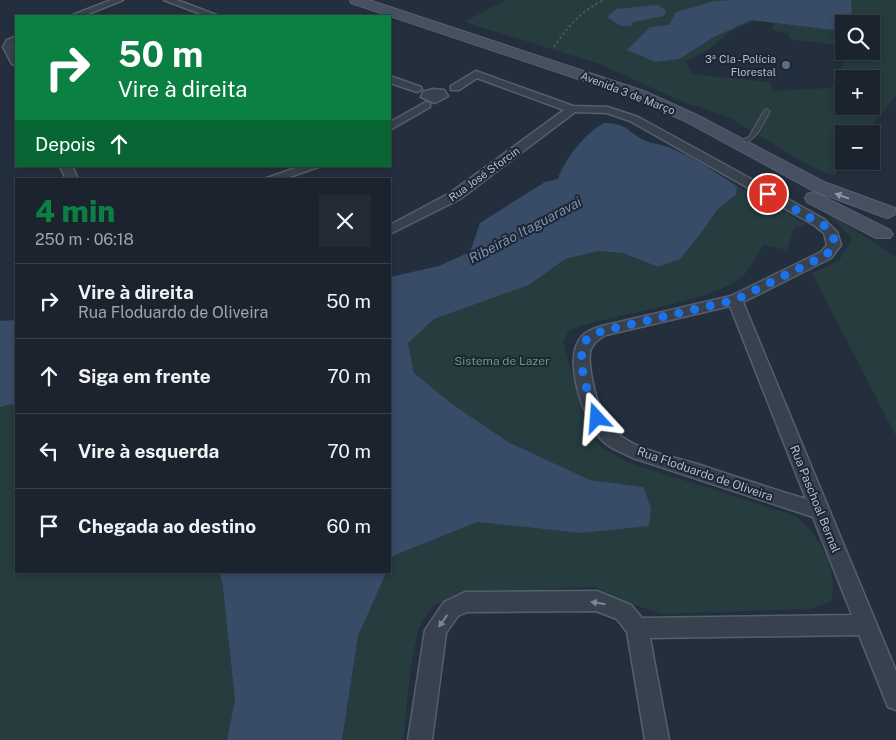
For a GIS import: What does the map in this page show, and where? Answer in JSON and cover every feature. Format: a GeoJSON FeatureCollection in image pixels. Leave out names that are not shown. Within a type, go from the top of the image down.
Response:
{"type":"FeatureCollection","features":[{"type":"Feature","properties":{"kind":"main road","name":"Avenida 3 de Março"},"geometry":{"type":"LineString","coordinates":[[351,2],[381,15]]}},
{"type":"Feature","properties":{"kind":"main road","name":"Avenida 3 de Março"},"geometry":{"type":"LineString","coordinates":[[351,2],[638,94],[694,119],[818,186],[892,212]]}},
{"type":"Feature","properties":{"kind":"main road","name":"Avenida 3 de Março"},"geometry":{"type":"LineString","coordinates":[[391,19],[635,103],[674,121],[853,220],[891,237]]}},
{"type":"Feature","properties":{"kind":"main road"},"geometry":{"type":"LineString","coordinates":[[891,237],[873,226],[871,218],[877,213],[892,212]]}},
{"type":"Feature","properties":{"kind":"street"},"geometry":{"type":"LineString","coordinates":[[78,15],[119,0]]}},
{"type":"Feature","properties":{"kind":"street"},"geometry":{"type":"LineString","coordinates":[[168,0],[211,15]]}},
{"type":"Feature","properties":{"kind":"street"},"geometry":{"type":"LineString","coordinates":[[13,40],[8,47],[15,60]]}},
{"type":"Feature","properties":{"kind":"street"},"geometry":{"type":"LineString","coordinates":[[391,126],[431,96],[455,88],[476,74],[572,109],[608,110],[634,119],[819,222],[830,232],[834,245],[826,255],[735,300]]}},
{"type":"Feature","properties":{"kind":"street"},"geometry":{"type":"LineString","coordinates":[[391,80],[431,96]]}},
{"type":"Feature","properties":{"kind":"street","name":"Rua José Sforcin"},"geometry":{"type":"LineString","coordinates":[[391,229],[455,196],[572,109]]}},
{"type":"Feature","properties":{"kind":"street"},"geometry":{"type":"LineString","coordinates":[[273,178],[312,167]]}},
{"type":"Feature","properties":{"kind":"street","name":"Rua Paschoal Bernal"},"geometry":{"type":"LineString","coordinates":[[735,300],[896,699]]}},
{"type":"Feature","properties":{"kind":"street","name":"Rua Floduardo de Oliveira"},"geometry":{"type":"LineString","coordinates":[[735,300],[602,331],[588,338],[583,348],[582,364],[597,418],[612,438],[639,453],[821,512]]}},
{"type":"Feature","properties":{"kind":"street"},"geometry":{"type":"LineString","coordinates":[[420,740],[436,630],[451,610],[465,602],[597,601],[624,612],[637,628],[657,740]]}},
{"type":"Feature","properties":{"kind":"street"},"geometry":{"type":"LineString","coordinates":[[637,628],[865,625]]}},
{"type":"Feature","properties":{"kind":"lane"},"geometry":{"type":"LineString","coordinates":[[739,143],[751,138],[767,111]]}},
{"type":"Feature","properties":{"kind":"path"},"geometry":{"type":"LineString","coordinates":[[554,47],[566,28],[596,3],[604,0]]}},
{"type":"Feature","properties":{"kind":"green space"},"geometry":{"type":"Polygon","coordinates":[[[506,0],[896,0],[896,96],[880,115],[872,125],[835,125],[835,170],[838,170],[834,176],[806,164],[726,116],[678,100],[600,64],[464,22],[506,0]],[[835,15],[835,45],[790,39],[788,33],[772,30],[774,23],[753,21],[729,32],[708,50],[686,61],[691,74],[770,82],[774,91],[831,88],[835,80],[835,115],[880,115],[880,70],[840,70],[845,60],[880,60],[880,15],[835,15]]]}},
{"type":"Feature","properties":{"kind":"green space","name":"Sistema de Lazer"},"geometry":{"type":"Polygon","coordinates":[[[737,186],[806,224],[794,228],[787,250],[764,245],[745,274],[732,284],[689,300],[569,330],[563,342],[588,432],[602,448],[630,463],[796,516],[813,533],[826,554],[832,577],[831,601],[811,609],[663,614],[629,603],[594,587],[458,594],[433,606],[419,627],[411,664],[403,740],[342,740],[358,636],[386,573],[391,573],[393,556],[477,522],[582,533],[649,526],[643,487],[590,480],[510,443],[452,404],[414,373],[408,342],[434,319],[529,285],[565,259],[599,251],[623,253],[658,267],[699,236],[717,210],[736,196],[737,186]]]}},
{"type":"Feature","properties":{"kind":"green space"},"geometry":{"type":"Polygon","coordinates":[[[820,207],[896,257],[896,436],[812,273],[839,261],[852,238],[820,207]]]}},
{"type":"Feature","properties":{"kind":"green space"},"geometry":{"type":"Polygon","coordinates":[[[12,404],[15,406],[15,573],[218,573],[222,580],[235,700],[227,740],[0,740],[0,407],[12,404]]]}},
{"type":"Feature","properties":{"kind":"water"},"geometry":{"type":"Polygon","coordinates":[[[851,0],[852,15],[835,15],[835,29],[833,30],[751,20],[714,37],[679,59],[655,62],[627,50],[650,27],[669,25],[676,12],[714,1],[851,0]]]}},
{"type":"Feature","properties":{"kind":"water"},"geometry":{"type":"Polygon","coordinates":[[[658,5],[666,10],[664,16],[633,22],[631,26],[621,26],[608,18],[616,9],[658,5]]]}},
{"type":"Feature","properties":{"kind":"water","name":"Ribeirão Itaguaravai"},"geometry":{"type":"Polygon","coordinates":[[[604,123],[612,123],[623,127],[646,141],[677,151],[737,186],[736,195],[717,210],[680,259],[658,267],[623,253],[599,251],[565,259],[529,285],[434,319],[408,343],[414,373],[452,404],[510,443],[590,480],[643,487],[651,508],[649,526],[582,533],[477,522],[393,556],[391,561],[391,277],[439,266],[470,252],[480,223],[545,182],[558,179],[565,163],[576,147],[597,127],[604,123]]]}},
{"type":"Feature","properties":{"kind":"water"},"geometry":{"type":"Polygon","coordinates":[[[15,320],[15,406],[12,404],[0,407],[0,321],[15,320]]]}},
{"type":"Feature","properties":{"kind":"water"},"geometry":{"type":"Polygon","coordinates":[[[218,573],[386,573],[358,636],[342,740],[227,740],[235,700],[222,580],[218,573]]]}},
{"type":"Feature","properties":{"kind":"place","name":"3ª CIa - Polícia Florestal"},"geometry":{"type":"Point","coordinates":[786,65]}},
{"type":"Feature","properties":{"kind":"route"},"geometry":{"type":"LineString","coordinates":[[597,418],[585,381],[582,364],[583,348],[588,338],[602,331],[735,300],[830,252],[834,245],[834,239],[825,226],[768,194]]}}]}
